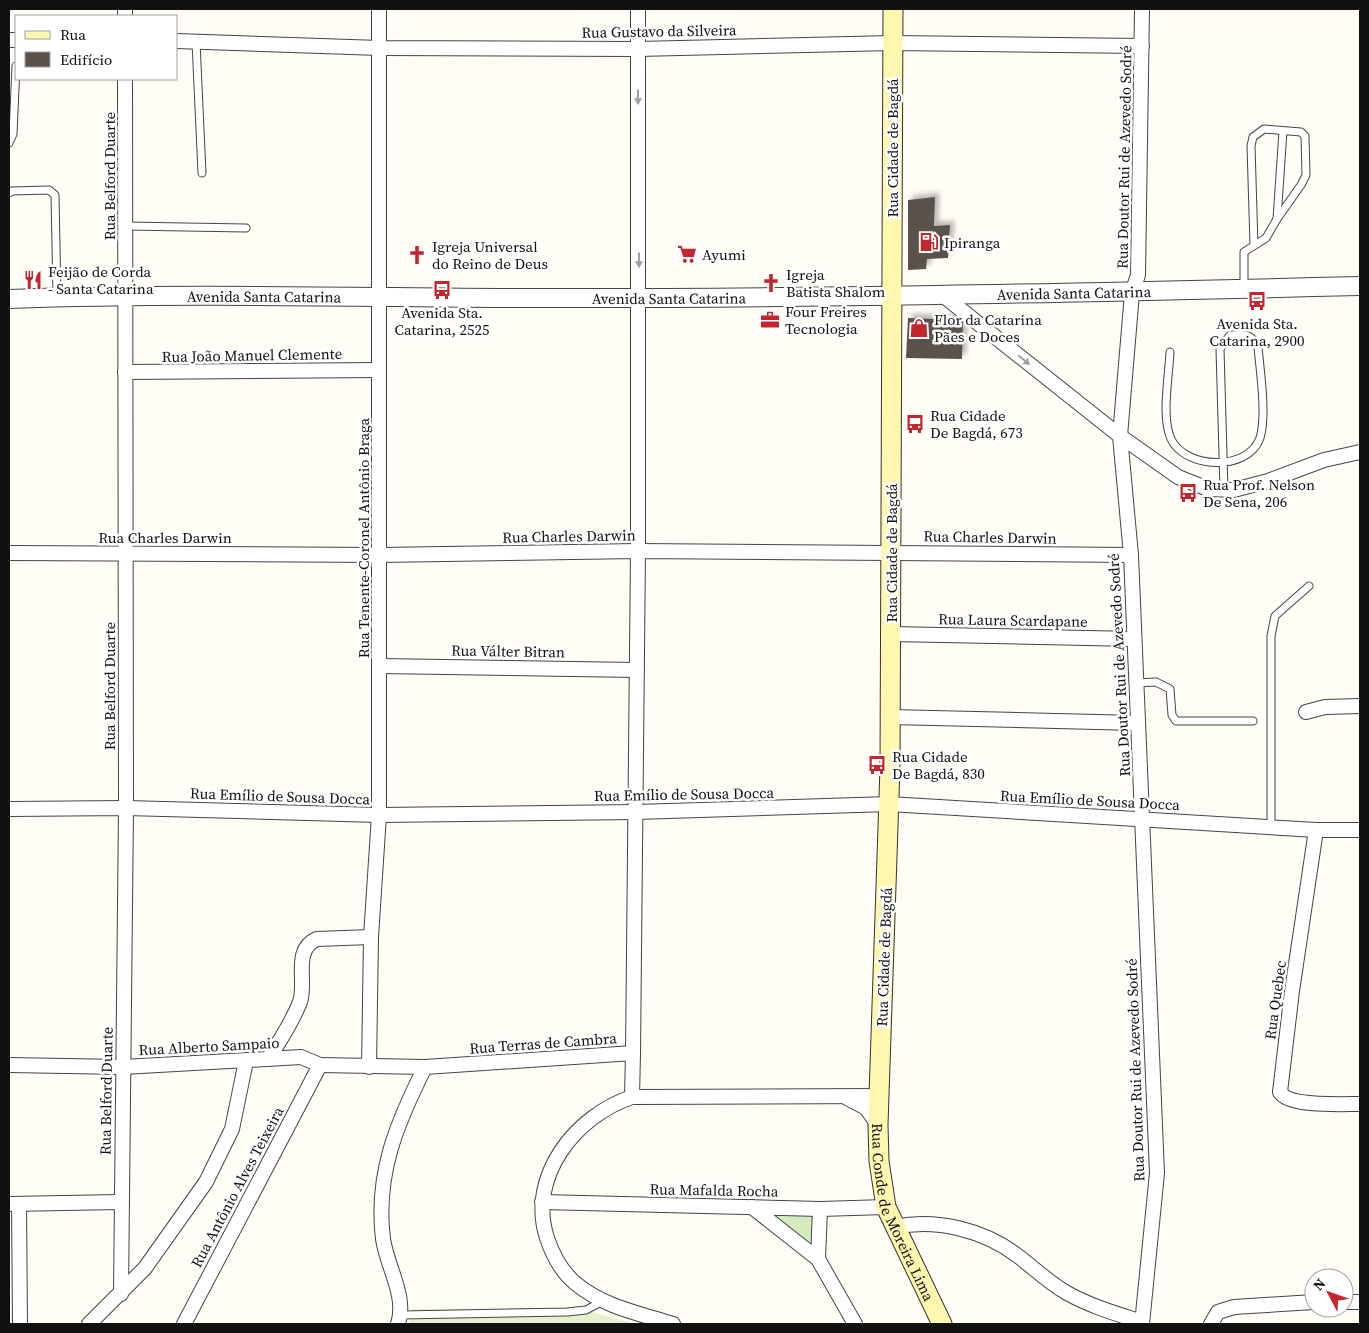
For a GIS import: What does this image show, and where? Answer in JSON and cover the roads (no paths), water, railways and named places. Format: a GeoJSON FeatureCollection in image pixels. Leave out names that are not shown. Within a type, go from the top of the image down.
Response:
{"type":"FeatureCollection","features":[{"type":"Feature","properties":{"kind":"main road","name":"Rua Cidade de Bagdá"},"geometry":{"type":"LineString","coordinates":[[880,1096],[889,804],[892,552],[893,9]]}},
{"type":"Feature","properties":{"kind":"main road","name":"Rua Conde de Moreira Lima"},"geometry":{"type":"LineString","coordinates":[[880,1096],[878,1160],[886,1206],[942,1324]]}},
{"type":"Feature","properties":{"kind":"street","name":"Rua Tenente-Coronel Antônio Braga"},"geometry":{"type":"LineString","coordinates":[[369,1067],[371,937],[380,815],[379,9]]}},
{"type":"Feature","properties":{"kind":"street"},"geometry":{"type":"LineString","coordinates":[[633,1053],[638,551],[638,9]]}},
{"type":"Feature","properties":{"kind":"street","name":"Rua Doutor Rui de Azevedo Sodré"},"geometry":{"type":"LineString","coordinates":[[1142,9],[1138,275],[1132,294],[1120,436],[1131,556],[1157,1172],[1142,1323]]}},
{"type":"Feature","properties":{"kind":"street","name":"Rua Gustavo da Silveira"},"geometry":{"type":"LineString","coordinates":[[178,41],[380,48],[638,48],[893,43],[1142,46]]}},
{"type":"Feature","properties":{"kind":"street","name":"Rua Belford Duarte"},"geometry":{"type":"LineString","coordinates":[[121,1294],[120,1202],[126,808],[124,553],[125,80]]}},
{"type":"Feature","properties":{"kind":"street","name":"Avenida Santa Catarina"},"geometry":{"type":"LineString","coordinates":[[9,299],[57,297],[892,297],[1132,294],[1360,286]]}},
{"type":"Feature","properties":{"kind":"street"},"geometry":{"type":"LineString","coordinates":[[945,296],[1120,436],[1178,477],[1208,489],[1224,490],[1268,481],[1324,460],[1360,452]]}},
{"type":"Feature","properties":{"kind":"street","name":"Rua João Manuel Clemente"},"geometry":{"type":"LineString","coordinates":[[125,372],[378,370]]}},
{"type":"Feature","properties":{"kind":"street","name":"Rua Charles Darwin"},"geometry":{"type":"LineString","coordinates":[[9,553],[379,555],[638,551],[892,552],[1131,556]]}},
{"type":"Feature","properties":{"kind":"street","name":"Rua Laura Scardapane"},"geometry":{"type":"LineString","coordinates":[[891,634],[1134,639]]}},
{"type":"Feature","properties":{"kind":"street","name":"Rua Válter Bitran"},"geometry":{"type":"LineString","coordinates":[[380,666],[636,670]]}},
{"type":"Feature","properties":{"kind":"street"},"geometry":{"type":"LineString","coordinates":[[1306,712],[1325,707],[1360,706]]}},
{"type":"Feature","properties":{"kind":"street"},"geometry":{"type":"LineString","coordinates":[[890,717],[1137,723]]}},
{"type":"Feature","properties":{"kind":"street","name":"Rua Emílio de Sousa Docca"},"geometry":{"type":"LineString","coordinates":[[9,809],[126,808],[380,815],[636,812],[889,804],[1316,830],[1360,830]]}},
{"type":"Feature","properties":{"kind":"street","name":"Rua Quebec"},"geometry":{"type":"LineString","coordinates":[[1316,830],[1292,991],[1280,1092],[1283,1097],[1293,1102],[1360,1104]]}},
{"type":"Feature","properties":{"kind":"street"},"geometry":{"type":"LineString","coordinates":[[268,1059],[301,1000],[303,961],[305,950],[310,943],[316,939],[371,937]]}},
{"type":"Feature","properties":{"kind":"street","name":"Rua Terras de Cambra"},"geometry":{"type":"LineString","coordinates":[[320,1065],[425,1067],[633,1053],[632,1097]]}},
{"type":"Feature","properties":{"kind":"street","name":"Rua Alberto Sampaio"},"geometry":{"type":"LineString","coordinates":[[9,1064],[123,1067],[301,1057],[320,1065]]}},
{"type":"Feature","properties":{"kind":"street"},"geometry":{"type":"LineString","coordinates":[[90,1324],[121,1294],[156,1254],[217,1164],[232,1129],[246,1060]]}},
{"type":"Feature","properties":{"kind":"street","name":"Rua Antônio Alves Teixeira"},"geometry":{"type":"LineString","coordinates":[[184,1324],[320,1065]]}},
{"type":"Feature","properties":{"kind":"street"},"geometry":{"type":"LineString","coordinates":[[399,1320],[401,1303],[383,1240],[381,1198],[394,1133],[425,1067]]}},
{"type":"Feature","properties":{"kind":"street"},"geometry":{"type":"LineString","coordinates":[[844,1096],[866,1108],[878,1125]]}},
{"type":"Feature","properties":{"kind":"street"},"geometry":{"type":"LineString","coordinates":[[672,1324],[601,1302],[575,1282],[554,1258],[543,1226],[542,1202],[555,1160],[570,1138],[611,1104],[632,1097],[880,1096]]}},
{"type":"Feature","properties":{"kind":"street"},"geometry":{"type":"LineString","coordinates":[[20,1324],[14,1204],[120,1202]]}},
{"type":"Feature","properties":{"kind":"street","name":"Rua Mafalda Rocha"},"geometry":{"type":"LineString","coordinates":[[542,1202],[820,1209],[886,1206]]}},
{"type":"Feature","properties":{"kind":"street"},"geometry":{"type":"LineString","coordinates":[[752,1206],[818,1259],[855,1324]]}},
{"type":"Feature","properties":{"kind":"street"},"geometry":{"type":"LineString","coordinates":[[818,1259],[820,1209]]}},
{"type":"Feature","properties":{"kind":"street"},"geometry":{"type":"LineString","coordinates":[[895,1228],[911,1224],[931,1224],[978,1234],[1007,1248],[1068,1294],[1142,1323]]}},
{"type":"Feature","properties":{"kind":"street"},"geometry":{"type":"LineString","coordinates":[[1211,1324],[1218,1312],[1234,1307],[1304,1303]]}},
{"type":"Feature","properties":{"kind":"lane"},"geometry":{"type":"LineString","coordinates":[[196,42],[202,173]]}},
{"type":"Feature","properties":{"kind":"lane"},"geometry":{"type":"LineString","coordinates":[[9,143],[13,134],[15,80]]}},
{"type":"Feature","properties":{"kind":"lane"},"geometry":{"type":"LineString","coordinates":[[1244,289],[1244,252],[1270,234],[1277,219],[1306,175],[1304,136],[1301,132],[1264,129],[1252,138],[1250,146],[1254,245]]}},
{"type":"Feature","properties":{"kind":"lane"},"geometry":{"type":"LineString","coordinates":[[1277,219],[1283,132]]}},
{"type":"Feature","properties":{"kind":"lane"},"geometry":{"type":"LineString","coordinates":[[9,193],[12,191],[49,190],[55,196],[57,297]]}},
{"type":"Feature","properties":{"kind":"lane"},"geometry":{"type":"LineString","coordinates":[[125,226],[246,228]]}},
{"type":"Feature","properties":{"kind":"lane"},"geometry":{"type":"LineString","coordinates":[[1170,352],[1167,420],[1172,440],[1181,451],[1200,460],[1222,464],[1238,460],[1247,454],[1257,444],[1261,435],[1262,406],[1258,347],[1254,338],[1247,334],[1230,335],[1220,348],[1222,464],[1224,490]]}},
{"type":"Feature","properties":{"kind":"lane"},"geometry":{"type":"LineString","coordinates":[[1271,827],[1271,636],[1275,616],[1309,586]]}},
{"type":"Feature","properties":{"kind":"lane"},"geometry":{"type":"LineString","coordinates":[[1135,683],[1156,682],[1170,690],[1172,715],[1176,721],[1254,721]]}},
{"type":"Feature","properties":{"kind":"lane"},"geometry":{"type":"LineString","coordinates":[[399,1320],[567,1312],[586,1310],[601,1302]]}},
{"type":"Feature","properties":{"kind":"place","name":"Ipiranga"},"geometry":{"type":"Point","coordinates":[929,242]}},
{"type":"Feature","properties":{"kind":"place","name":"Ayumi"},"geometry":{"type":"Point","coordinates":[687,254]}},
{"type":"Feature","properties":{"kind":"place","name":"Igreja Universal do Reino de Deus"},"geometry":{"type":"Point","coordinates":[417,255]}},
{"type":"Feature","properties":{"kind":"place","name":"Feijão de Corda - Santa Catarina"},"geometry":{"type":"Point","coordinates":[33,280]}},
{"type":"Feature","properties":{"kind":"place","name":"Igreja Batista Shalom"},"geometry":{"type":"Point","coordinates":[771,283]}},
{"type":"Feature","properties":{"kind":"place","name":"Avenida Sta. Catarina, 2525"},"geometry":{"type":"Point","coordinates":[442,290]}},
{"type":"Feature","properties":{"kind":"place","name":"Avenida Sta. Catarina, 2900"},"geometry":{"type":"Point","coordinates":[1257,301]}},
{"type":"Feature","properties":{"kind":"place","name":"Four Freires Tecnologia"},"geometry":{"type":"Point","coordinates":[770,320]}},
{"type":"Feature","properties":{"kind":"place","name":"Flor da Catarina Pães e Doces"},"geometry":{"type":"Point","coordinates":[919,328]}},
{"type":"Feature","properties":{"kind":"place","name":"Rua Cidade De Bagdá, 673"},"geometry":{"type":"Point","coordinates":[915,424]}},
{"type":"Feature","properties":{"kind":"place","name":"Rua Prof. Nelson De Sena, 206"},"geometry":{"type":"Point","coordinates":[1188,493]}},
{"type":"Feature","properties":{"kind":"place","name":"Rua Cidade De Bagdá, 830"},"geometry":{"type":"Point","coordinates":[877,765]}}]}
